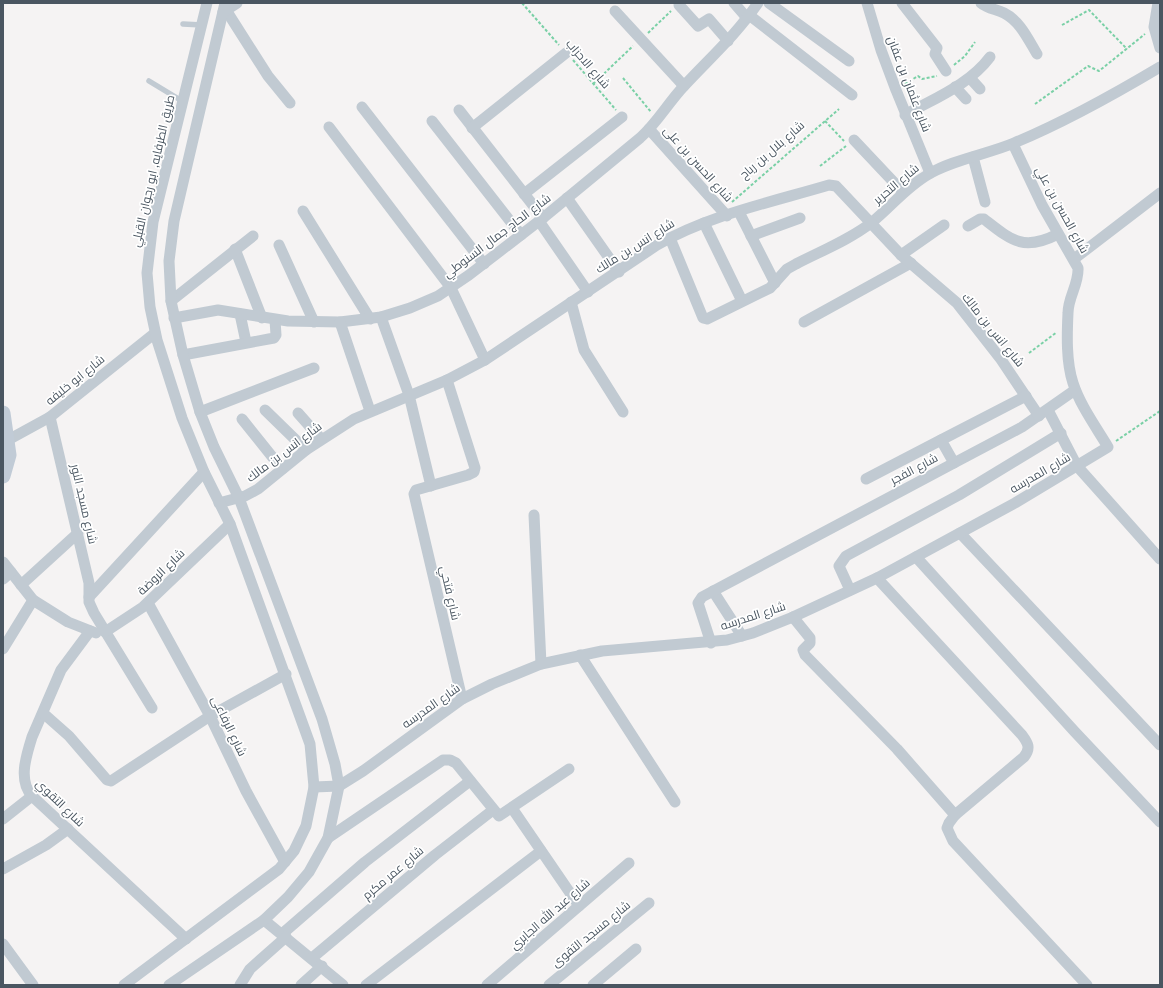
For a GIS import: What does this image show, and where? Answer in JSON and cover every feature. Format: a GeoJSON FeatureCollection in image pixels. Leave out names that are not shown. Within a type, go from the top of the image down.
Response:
{"type":"FeatureCollection","features":[{"type":"Feature","properties":{"kind":"street","name":"طريق الطرفايه, ابو رجوان القبلي"},"geometry":{"type":"LineString","coordinates":[[124,985],[285,862],[294,851],[306,826],[314,787],[310,744],[286,674],[230,524],[204,472],[182,418],[155,333],[148,290],[150,238],[207,3]]}},
{"type":"Feature","properties":{"kind":"street"},"geometry":{"type":"LineString","coordinates":[[225,8],[237,3]]}},
{"type":"Feature","properties":{"kind":"street"},"geometry":{"type":"LineString","coordinates":[[734,3],[748,16],[852,95]]}},
{"type":"Feature","properties":{"kind":"street","name":"شارع الحاج جمال السنوطي"},"geometry":{"type":"LineString","coordinates":[[174,318],[210,310],[275,320],[340,322],[376,318],[410,308],[451,288],[521,235],[649,130],[684,86],[728,41],[758,3]]}},
{"type":"Feature","properties":{"kind":"street"},"geometry":{"type":"LineString","coordinates":[[769,3],[849,61]]}},
{"type":"Feature","properties":{"kind":"street","name":"شارع عثمان بن عفان"},"geometry":{"type":"LineString","coordinates":[[867,3],[881,50],[905,114],[930,173]]}},
{"type":"Feature","properties":{"kind":"street"},"geometry":{"type":"LineString","coordinates":[[902,3],[937,48],[935,54],[946,71]]}},
{"type":"Feature","properties":{"kind":"street"},"geometry":{"type":"LineString","coordinates":[[981,3],[988,8],[1002,12],[1019,24],[1037,54]]}},
{"type":"Feature","properties":{"kind":"street"},"geometry":{"type":"LineString","coordinates":[[1158,3],[1154,27],[1160,48]]}},
{"type":"Feature","properties":{"kind":"street"},"geometry":{"type":"LineString","coordinates":[[679,4],[698,26],[709,19],[728,41]]}},
{"type":"Feature","properties":{"kind":"street"},"geometry":{"type":"LineString","coordinates":[[225,8],[268,76],[290,103]]}},
{"type":"Feature","properties":{"kind":"street"},"geometry":{"type":"LineString","coordinates":[[168,985],[264,920],[288,897],[309,872],[328,838],[339,786],[335,764],[322,719],[239,498],[214,447],[200,412],[183,355],[171,301],[169,261],[174,221],[225,8]]}},
{"type":"Feature","properties":{"kind":"street"},"geometry":{"type":"LineString","coordinates":[[615,11],[684,86]]}},
{"type":"Feature","properties":{"kind":"street"},"geometry":{"type":"LineString","coordinates":[[472,128],[566,53]]}},
{"type":"Feature","properties":{"kind":"street"},"geometry":{"type":"LineString","coordinates":[[905,114],[970,78],[990,57]]}},
{"type":"Feature","properties":{"kind":"street","name":"شارع التحرير"},"geometry":{"type":"LineString","coordinates":[[670,238],[703,318],[707,319],[742,301],[766,291],[787,269],[857,233],[871,223],[903,192],[930,173],[1013,144],[1055,125],[1121,90],[1160,67]]}},
{"type":"Feature","properties":{"kind":"street"},"geometry":{"type":"LineString","coordinates":[[970,78],[980,89]]}},
{"type":"Feature","properties":{"kind":"street"},"geometry":{"type":"LineString","coordinates":[[955,87],[966,99]]}},
{"type":"Feature","properties":{"kind":"street"},"geometry":{"type":"LineString","coordinates":[[362,107],[484,264]]}},
{"type":"Feature","properties":{"kind":"street"},"geometry":{"type":"LineString","coordinates":[[458,110],[524,194],[588,292]]}},
{"type":"Feature","properties":{"kind":"street"},"geometry":{"type":"LineString","coordinates":[[524,194],[622,117]]}},
{"type":"Feature","properties":{"kind":"street"},"geometry":{"type":"LineString","coordinates":[[432,121],[521,235]]}},
{"type":"Feature","properties":{"kind":"street"},"geometry":{"type":"LineString","coordinates":[[328,127],[451,288],[485,360]]}},
{"type":"Feature","properties":{"kind":"street","name":"شارع الحسن بن على"},"geometry":{"type":"LineString","coordinates":[[649,130],[725,213]]}},
{"type":"Feature","properties":{"kind":"street"},"geometry":{"type":"LineString","coordinates":[[854,140],[903,192]]}},
{"type":"Feature","properties":{"kind":"street","name":"شارع الحسن بن علي"},"geometry":{"type":"LineString","coordinates":[[1013,144],[1058,234],[1078,268],[1078,274],[1069,302],[1068,324],[1070,370],[1075,390],[1108,447]]}},
{"type":"Feature","properties":{"kind":"street"},"geometry":{"type":"LineString","coordinates":[[974,157],[985,202]]}},
{"type":"Feature","properties":{"kind":"street","name":"شارع انس بن مالك"},"geometry":{"type":"LineString","coordinates":[[219,503],[239,498],[258,489],[321,439],[370,411],[447,380],[485,360],[670,238],[725,213],[738,212],[833,185],[901,255],[957,303],[1000,358],[1026,396],[1044,413],[1061,433],[1077,466],[1160,558]]}},
{"type":"Feature","properties":{"kind":"street"},"geometry":{"type":"LineString","coordinates":[[1074,259],[1160,193]]}},
{"type":"Feature","properties":{"kind":"street"},"geometry":{"type":"LineString","coordinates":[[567,198],[619,272]]}},
{"type":"Feature","properties":{"kind":"street"},"geometry":{"type":"LineString","coordinates":[[303,211],[376,318],[409,396],[431,486],[468,476],[474,472],[475,468],[447,380]]}},
{"type":"Feature","properties":{"kind":"street"},"geometry":{"type":"LineString","coordinates":[[738,212],[775,283]]}},
{"type":"Feature","properties":{"kind":"street"},"geometry":{"type":"LineString","coordinates":[[751,236],[800,218]]}},
{"type":"Feature","properties":{"kind":"street"},"geometry":{"type":"LineString","coordinates":[[968,226],[984,218],[1002,234],[1024,242],[1047,239],[1058,234]]}},
{"type":"Feature","properties":{"kind":"street"},"geometry":{"type":"LineString","coordinates":[[704,223],[742,301]]}},
{"type":"Feature","properties":{"kind":"street"},"geometry":{"type":"LineString","coordinates":[[901,255],[944,225]]}},
{"type":"Feature","properties":{"kind":"street"},"geometry":{"type":"LineString","coordinates":[[171,301],[253,236]]}},
{"type":"Feature","properties":{"kind":"street"},"geometry":{"type":"LineString","coordinates":[[279,245],[314,322]]}},
{"type":"Feature","properties":{"kind":"street"},"geometry":{"type":"LineString","coordinates":[[235,250],[262,318]]}},
{"type":"Feature","properties":{"kind":"street"},"geometry":{"type":"LineString","coordinates":[[804,322],[911,263]]}},
{"type":"Feature","properties":{"kind":"street"},"geometry":{"type":"LineString","coordinates":[[571,302],[584,350],[623,412]]}},
{"type":"Feature","properties":{"kind":"street"},"geometry":{"type":"LineString","coordinates":[[240,314],[246,342]]}},
{"type":"Feature","properties":{"kind":"street"},"geometry":{"type":"LineString","coordinates":[[183,355],[275,337],[275,320]]}},
{"type":"Feature","properties":{"kind":"street"},"geometry":{"type":"LineString","coordinates":[[340,322],[370,411]]}},
{"type":"Feature","properties":{"kind":"street","name":"شارع ابو خليفه"},"geometry":{"type":"LineString","coordinates":[[8,440],[50,417],[155,333]]}},
{"type":"Feature","properties":{"kind":"street"},"geometry":{"type":"LineString","coordinates":[[200,412],[314,368]]}},
{"type":"Feature","properties":{"kind":"street"},"geometry":{"type":"LineString","coordinates":[[954,463],[1044,413],[1075,390]]}},
{"type":"Feature","properties":{"kind":"street","name":"شارع الفجر"},"geometry":{"type":"LineString","coordinates":[[711,643],[698,603],[702,597],[954,463],[941,440],[1026,396]]}},
{"type":"Feature","properties":{"kind":"street"},"geometry":{"type":"LineString","coordinates":[[264,410],[306,450]]}},
{"type":"Feature","properties":{"kind":"street"},"geometry":{"type":"LineString","coordinates":[[3,413],[9,455],[3,476]]}},
{"type":"Feature","properties":{"kind":"street"},"geometry":{"type":"LineString","coordinates":[[298,413],[321,439]]}},
{"type":"Feature","properties":{"kind":"street","name":"شارع مسجد النور"},"geometry":{"type":"LineString","coordinates":[[50,417],[89,583],[91,607],[152,708]]}},
{"type":"Feature","properties":{"kind":"street"},"geometry":{"type":"LineString","coordinates":[[242,419],[282,469]]}},
{"type":"Feature","properties":{"kind":"street"},"geometry":{"type":"LineString","coordinates":[[850,590],[839,566],[846,556],[959,495],[1061,433]]}},
{"type":"Feature","properties":{"kind":"street"},"geometry":{"type":"LineString","coordinates":[[866,479],[941,440]]}},
{"type":"Feature","properties":{"kind":"street","name":"شارع المدرسه"},"geometry":{"type":"LineString","coordinates":[[314,787],[339,786],[363,771],[462,699],[492,684],[540,664],[580,655],[674,644],[711,643],[742,636],[793,617],[877,578],[916,557],[1108,447]]}},
{"type":"Feature","properties":{"kind":"street"},"geometry":{"type":"LineString","coordinates":[[89,597],[204,472]]}},
{"type":"Feature","properties":{"kind":"street","name":"شارع فتحي"},"geometry":{"type":"LineString","coordinates":[[431,486],[415,490],[414,494],[462,699]]}},
{"type":"Feature","properties":{"kind":"street"},"geometry":{"type":"LineString","coordinates":[[534,515],[540,664]]}},
{"type":"Feature","properties":{"kind":"street","name":"شارع الروضة"},"geometry":{"type":"LineString","coordinates":[[106,634],[148,602],[230,524]]}},
{"type":"Feature","properties":{"kind":"street"},"geometry":{"type":"LineString","coordinates":[[960,533],[1160,745]]}},
{"type":"Feature","properties":{"kind":"street"},"geometry":{"type":"LineString","coordinates":[[21,585],[78,534]]}},
{"type":"Feature","properties":{"kind":"street"},"geometry":{"type":"LineString","coordinates":[[916,557],[1075,732],[1160,822]]}},
{"type":"Feature","properties":{"kind":"street"},"geometry":{"type":"LineString","coordinates":[[3,562],[7,576],[21,585],[33,600],[68,622],[90,631],[106,634]]}},
{"type":"Feature","properties":{"kind":"street"},"geometry":{"type":"LineString","coordinates":[[877,578],[1022,735],[1028,746],[1028,751],[1024,757],[955,816],[948,823],[947,828],[953,840],[1087,985]]}},
{"type":"Feature","properties":{"kind":"street"},"geometry":{"type":"LineString","coordinates":[[713,591],[742,636]]}},
{"type":"Feature","properties":{"kind":"street"},"geometry":{"type":"LineString","coordinates":[[3,650],[33,600]]}},
{"type":"Feature","properties":{"kind":"street","name":"شارع الرفاعى"},"geometry":{"type":"LineString","coordinates":[[148,602],[210,716],[246,791],[285,862]]}},
{"type":"Feature","properties":{"kind":"street"},"geometry":{"type":"LineString","coordinates":[[793,617],[810,638],[810,643],[803,650],[805,655],[897,749],[955,816]]}},
{"type":"Feature","properties":{"kind":"street","name":"شارع التقوي"},"geometry":{"type":"LineString","coordinates":[[90,631],[62,670],[28,748],[24,778],[25,787],[32,796],[186,938]]}},
{"type":"Feature","properties":{"kind":"street"},"geometry":{"type":"LineString","coordinates":[[580,655],[675,802]]}},
{"type":"Feature","properties":{"kind":"street"},"geometry":{"type":"LineString","coordinates":[[43,713],[70,736],[106,780],[111,781],[210,716],[286,674]]}},
{"type":"Feature","properties":{"kind":"street"},"geometry":{"type":"LineString","coordinates":[[328,838],[443,760],[450,760],[456,763],[496,813]]}},
{"type":"Feature","properties":{"kind":"street","name":"شارع عمر مكرم"},"geometry":{"type":"LineString","coordinates":[[312,958],[435,855],[496,813],[512,808],[569,769]]}},
{"type":"Feature","properties":{"kind":"street"},"geometry":{"type":"LineString","coordinates":[[240,985],[250,969],[365,862],[470,780]]}},
{"type":"Feature","properties":{"kind":"street"},"geometry":{"type":"LineString","coordinates":[[3,819],[32,796]]}},
{"type":"Feature","properties":{"kind":"street"},"geometry":{"type":"LineString","coordinates":[[512,808],[579,906]]}},
{"type":"Feature","properties":{"kind":"street"},"geometry":{"type":"LineString","coordinates":[[3,869],[46,845],[68,829]]}},
{"type":"Feature","properties":{"kind":"street"},"geometry":{"type":"LineString","coordinates":[[366,985],[541,850]]}},
{"type":"Feature","properties":{"kind":"street","name":"شارع عبد الله الجابري"},"geometry":{"type":"LineString","coordinates":[[487,985],[629,863]]}},
{"type":"Feature","properties":{"kind":"street","name":"شارع مسجد التقوى"},"geometry":{"type":"LineString","coordinates":[[549,985],[649,903]]}},
{"type":"Feature","properties":{"kind":"street"},"geometry":{"type":"LineString","coordinates":[[264,920],[322,966],[343,985]]}},
{"type":"Feature","properties":{"kind":"street"},"geometry":{"type":"LineString","coordinates":[[3,944],[33,985]]}},
{"type":"Feature","properties":{"kind":"street"},"geometry":{"type":"LineString","coordinates":[[593,985],[636,949]]}},
{"type":"Feature","properties":{"kind":"street"},"geometry":{"type":"LineString","coordinates":[[301,985],[322,966]]}},
{"type":"Feature","properties":{"kind":"lane"},"geometry":{"type":"LineString","coordinates":[[183,24],[202,25]]}},
{"type":"Feature","properties":{"kind":"lane"},"geometry":{"type":"LineString","coordinates":[[149,81],[182,101]]}},
{"type":"Feature","properties":{"kind":"path","name":"شارع الاحزاب"},"geometry":{"type":"LineString","coordinates":[[522,3],[622,117]]}},
{"type":"Feature","properties":{"kind":"path"},"geometry":{"type":"LineString","coordinates":[[1062,25],[1089,10],[1127,49]]}},
{"type":"Feature","properties":{"kind":"path"},"geometry":{"type":"LineString","coordinates":[[1035,104],[1088,66],[1099,71],[1154,27]]}},
{"type":"Feature","properties":{"kind":"path"},"geometry":{"type":"LineString","coordinates":[[623,78],[657,119]]}},
{"type":"Feature","properties":{"kind":"path","name":"شارع بلال بن رباح"},"geometry":{"type":"LineString","coordinates":[[725,213],[838,109]]}},
{"type":"Feature","properties":{"kind":"path"},"geometry":{"type":"LineString","coordinates":[[820,166],[848,145],[825,121]]}},
{"type":"Feature","properties":{"kind":"path"},"geometry":{"type":"LineString","coordinates":[[1029,353],[1068,324]]}},
{"type":"Feature","properties":{"kind":"path"},"geometry":{"type":"LineString","coordinates":[[1108,447],[1160,411]]}}]}
